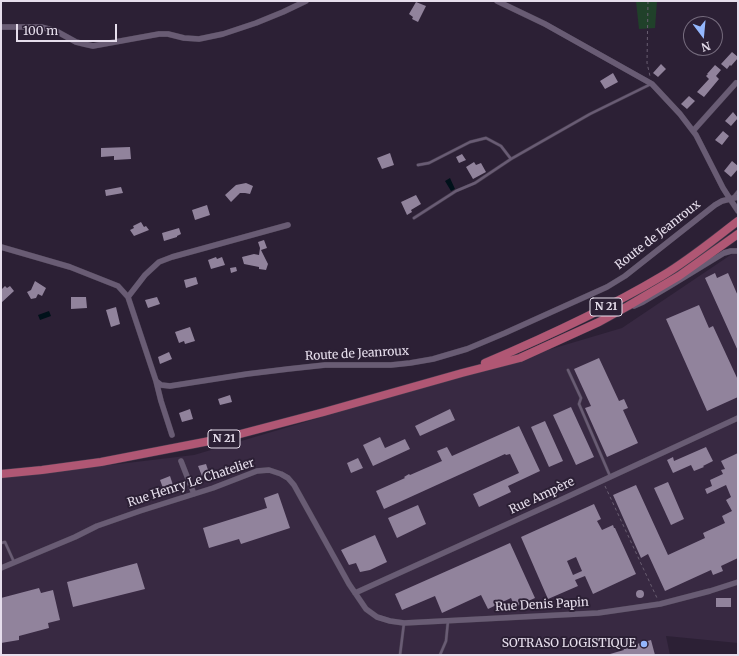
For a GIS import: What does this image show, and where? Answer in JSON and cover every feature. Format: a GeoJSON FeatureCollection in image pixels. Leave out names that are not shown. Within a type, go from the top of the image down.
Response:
{"type":"FeatureCollection","features":[{"type":"Feature","properties":{"kind":"main road","name":"N 21"},"geometry":{"type":"LineString","coordinates":[[462,373],[583,319],[662,276],[690,258],[738,221]]}},
{"type":"Feature","properties":{"kind":"main road","name":"N 21"},"geometry":{"type":"LineString","coordinates":[[1,474],[102,462],[226,438],[520,358],[599,322],[628,306],[679,276],[738,234]]}},
{"type":"Feature","properties":{"kind":"street"},"geometry":{"type":"LineString","coordinates":[[1,26],[41,27],[56,31],[76,42],[93,46],[159,34],[198,39],[224,34],[256,23],[306,1]]}},
{"type":"Feature","properties":{"kind":"street"},"geometry":{"type":"LineString","coordinates":[[497,1],[544,24],[652,84],[680,114],[693,131],[723,188],[738,211]]}},
{"type":"Feature","properties":{"kind":"street"},"geometry":{"type":"LineString","coordinates":[[693,131],[736,83]]}},
{"type":"Feature","properties":{"kind":"street","name":"Route de Jeanroux"},"geometry":{"type":"LineString","coordinates":[[156,381],[161,385],[170,386],[288,368],[325,365],[391,365],[433,359],[467,349],[607,287],[625,276],[715,205],[722,201],[738,197]]}},
{"type":"Feature","properties":{"kind":"street"},"geometry":{"type":"LineString","coordinates":[[128,297],[145,275],[159,262],[172,257],[288,225]]}},
{"type":"Feature","properties":{"kind":"street"},"geometry":{"type":"LineString","coordinates":[[1,247],[70,267],[118,286],[128,297],[172,435]]}},
{"type":"Feature","properties":{"kind":"street"},"geometry":{"type":"LineString","coordinates":[[628,306],[635,306],[643,302],[724,253],[738,251]]}},
{"type":"Feature","properties":{"kind":"street","name":"Rue Ampère"},"geometry":{"type":"LineString","coordinates":[[355,593],[738,418]]}},
{"type":"Feature","properties":{"kind":"street"},"geometry":{"type":"LineString","coordinates":[[182,460],[194,494]]}},
{"type":"Feature","properties":{"kind":"street","name":"Rue Henry Le Chatelier"},"geometry":{"type":"LineString","coordinates":[[1,568],[75,537],[97,526],[140,510],[194,494],[258,471],[269,470],[288,478],[294,485],[355,593]]}},
{"type":"Feature","properties":{"kind":"street","name":"Rue Denis Papin"},"geometry":{"type":"LineString","coordinates":[[355,593],[366,609],[377,618],[404,623],[598,613],[660,604],[738,582]]}},
{"type":"Feature","properties":{"kind":"lane"},"geometry":{"type":"LineString","coordinates":[[414,218],[456,191],[475,183],[511,159],[590,114],[652,84]]}},
{"type":"Feature","properties":{"kind":"lane"},"geometry":{"type":"LineString","coordinates":[[418,165],[429,163],[470,142],[486,138],[501,146],[511,159]]}},
{"type":"Feature","properties":{"kind":"lane"},"geometry":{"type":"LineString","coordinates":[[730,199],[738,191]]}},
{"type":"Feature","properties":{"kind":"lane"},"geometry":{"type":"LineString","coordinates":[[568,370],[581,398],[578,404],[610,477]]}},
{"type":"Feature","properties":{"kind":"lane"},"geometry":{"type":"LineString","coordinates":[[1,543],[4,542],[14,562]]}},
{"type":"Feature","properties":{"kind":"lane"},"geometry":{"type":"LineString","coordinates":[[440,655],[446,641],[448,621]]}},
{"type":"Feature","properties":{"kind":"lane"},"geometry":{"type":"LineString","coordinates":[[400,655],[404,623]]}},
{"type":"Feature","properties":{"kind":"path"},"geometry":{"type":"LineString","coordinates":[[648,1],[647,63],[652,84]]}},
{"type":"Feature","properties":{"kind":"path"},"geometry":{"type":"LineString","coordinates":[[602,480],[660,604]]}},
{"type":"Feature","properties":{"kind":"shaded area"},"geometry":{"type":"Polygon","coordinates":[[[738,250],[738,643],[666,636],[670,655],[1,655],[1,478],[194,455],[622,328],[738,250]]]}},
{"type":"Feature","properties":{"kind":"green space"},"geometry":{"type":"Polygon","coordinates":[[[636,1],[657,1],[655,28],[639,29],[636,1]]]}},
{"type":"Feature","properties":{"kind":"water"},"geometry":{"type":"Polygon","coordinates":[[[450,178],[455,189],[451,191],[445,181],[450,178]]]}},
{"type":"Feature","properties":{"kind":"water"},"geometry":{"type":"Polygon","coordinates":[[[49,311],[51,316],[40,320],[38,315],[49,311]]]}},
{"type":"Feature","properties":{"kind":"building"},"geometry":{"type":"Polygon","coordinates":[[[416,2],[426,6],[418,22],[412,19],[413,17],[409,14],[416,2]]]}},
{"type":"Feature","properties":{"kind":"building"},"geometry":{"type":"Polygon","coordinates":[[[732,52],[738,58],[727,69],[721,64],[732,52]]]}},
{"type":"Feature","properties":{"kind":"building"},"geometry":{"type":"Polygon","coordinates":[[[661,64],[666,69],[658,77],[653,73],[661,64]]]}},
{"type":"Feature","properties":{"kind":"building"},"geometry":{"type":"Polygon","coordinates":[[[715,65],[721,70],[716,76],[719,79],[704,97],[697,92],[709,79],[706,76],[715,65]]]}},
{"type":"Feature","properties":{"kind":"building"},"geometry":{"type":"Polygon","coordinates":[[[613,73],[618,82],[605,89],[600,81],[613,73]]]}},
{"type":"Feature","properties":{"kind":"building"},"geometry":{"type":"Polygon","coordinates":[[[689,96],[695,101],[687,109],[681,104],[689,96]]]}},
{"type":"Feature","properties":{"kind":"building"},"geometry":{"type":"Polygon","coordinates":[[[733,112],[738,118],[731,126],[725,121],[733,112]]]}},
{"type":"Feature","properties":{"kind":"building"},"geometry":{"type":"Polygon","coordinates":[[[723,131],[729,136],[722,145],[715,140],[723,131]]]}},
{"type":"Feature","properties":{"kind":"building"},"geometry":{"type":"Polygon","coordinates":[[[130,147],[131,159],[114,160],[114,156],[101,157],[101,148],[130,147]]]}},
{"type":"Feature","properties":{"kind":"building"},"geometry":{"type":"Polygon","coordinates":[[[390,153],[394,165],[382,169],[377,158],[390,153]]]}},
{"type":"Feature","properties":{"kind":"building"},"geometry":{"type":"Polygon","coordinates":[[[462,154],[466,160],[459,163],[456,157],[462,154]]]}},
{"type":"Feature","properties":{"kind":"building"},"geometry":{"type":"Polygon","coordinates":[[[732,161],[738,166],[738,169],[731,177],[724,171],[732,161]]]}},
{"type":"Feature","properties":{"kind":"building"},"geometry":{"type":"Polygon","coordinates":[[[474,162],[476,165],[481,163],[486,172],[473,179],[466,167],[474,162]]]}},
{"type":"Feature","properties":{"kind":"building"},"geometry":{"type":"Polygon","coordinates":[[[246,183],[253,186],[250,194],[240,193],[231,202],[225,195],[236,185],[246,183]]]}},
{"type":"Feature","properties":{"kind":"building"},"geometry":{"type":"Polygon","coordinates":[[[121,187],[123,193],[106,196],[105,190],[121,187]]]}},
{"type":"Feature","properties":{"kind":"building"},"geometry":{"type":"Polygon","coordinates":[[[416,195],[421,204],[411,210],[412,212],[407,215],[401,202],[416,195]]]}},
{"type":"Feature","properties":{"kind":"building"},"geometry":{"type":"Polygon","coordinates":[[[207,205],[210,215],[195,220],[192,210],[207,205]]]}},
{"type":"Feature","properties":{"kind":"building"},"geometry":{"type":"Polygon","coordinates":[[[141,222],[144,227],[146,226],[149,230],[134,236],[130,230],[134,228],[133,226],[141,222]]]}},
{"type":"Feature","properties":{"kind":"building"},"geometry":{"type":"Polygon","coordinates":[[[179,228],[181,234],[177,237],[164,241],[162,233],[179,228]]]}},
{"type":"Feature","properties":{"kind":"building"},"geometry":{"type":"Polygon","coordinates":[[[264,240],[267,248],[261,250],[268,264],[266,270],[244,264],[242,257],[254,254],[259,255],[260,248],[258,242],[264,240]]]}},
{"type":"Feature","properties":{"kind":"building"},"geometry":{"type":"Polygon","coordinates":[[[216,257],[217,259],[222,257],[225,265],[211,269],[208,260],[216,257]]]}},
{"type":"Feature","properties":{"kind":"building"},"geometry":{"type":"Polygon","coordinates":[[[236,267],[237,271],[231,273],[230,268],[236,267]]]}},
{"type":"Feature","properties":{"kind":"building"},"geometry":{"type":"Polygon","coordinates":[[[715,273],[717,278],[728,273],[738,296],[738,351],[705,278],[715,273]]]}},
{"type":"Feature","properties":{"kind":"building"},"geometry":{"type":"Polygon","coordinates":[[[196,277],[198,284],[186,288],[184,280],[196,277]]]}},
{"type":"Feature","properties":{"kind":"building"},"geometry":{"type":"Polygon","coordinates":[[[35,281],[46,288],[42,296],[38,294],[36,298],[31,299],[27,292],[31,290],[35,281]]]}},
{"type":"Feature","properties":{"kind":"building"},"geometry":{"type":"Polygon","coordinates":[[[5,286],[7,288],[10,286],[14,291],[1,303],[1,290],[5,286]]]}},
{"type":"Feature","properties":{"kind":"building"},"geometry":{"type":"Polygon","coordinates":[[[71,297],[86,297],[87,308],[71,309],[71,297]]]}},
{"type":"Feature","properties":{"kind":"building"},"geometry":{"type":"Polygon","coordinates":[[[157,297],[160,304],[148,308],[145,300],[157,297]]]}},
{"type":"Feature","properties":{"kind":"building"},"geometry":{"type":"Polygon","coordinates":[[[699,305],[709,328],[713,326],[738,380],[738,397],[707,411],[666,319],[699,305]]]}},
{"type":"Feature","properties":{"kind":"building"},"geometry":{"type":"Polygon","coordinates":[[[116,307],[120,324],[111,327],[106,310],[116,307]]]}},
{"type":"Feature","properties":{"kind":"building"},"geometry":{"type":"Polygon","coordinates":[[[190,327],[195,341],[185,344],[184,341],[179,343],[175,332],[190,327]]]}},
{"type":"Feature","properties":{"kind":"building"},"geometry":{"type":"Polygon","coordinates":[[[169,352],[172,359],[160,364],[158,357],[169,352]]]}},
{"type":"Feature","properties":{"kind":"building"},"geometry":{"type":"Polygon","coordinates":[[[599,358],[619,401],[624,399],[628,408],[623,410],[638,443],[607,457],[585,408],[591,406],[574,369],[599,358]]]}},
{"type":"Feature","properties":{"kind":"building"},"geometry":{"type":"Polygon","coordinates":[[[230,395],[232,402],[220,405],[218,399],[230,395]]]}},
{"type":"Feature","properties":{"kind":"building"},"geometry":{"type":"Polygon","coordinates":[[[571,407],[594,457],[576,465],[553,415],[571,407]]]}},
{"type":"Feature","properties":{"kind":"building"},"geometry":{"type":"Polygon","coordinates":[[[190,409],[193,419],[182,422],[179,413],[190,409]]]}},
{"type":"Feature","properties":{"kind":"building"},"geometry":{"type":"Polygon","coordinates":[[[450,409],[455,420],[420,436],[415,426],[450,409]]]}},
{"type":"Feature","properties":{"kind":"building"},"geometry":{"type":"Polygon","coordinates":[[[545,421],[563,461],[549,467],[531,427],[545,421]]]}},
{"type":"Feature","properties":{"kind":"building"},"geometry":{"type":"Polygon","coordinates":[[[519,426],[540,471],[508,486],[511,492],[479,507],[473,494],[519,473],[510,454],[505,454],[384,509],[376,491],[405,478],[404,477],[409,474],[410,475],[442,461],[437,451],[447,447],[452,456],[519,426]]]}},
{"type":"Feature","properties":{"kind":"building"},"geometry":{"type":"Polygon","coordinates":[[[380,437],[385,448],[405,439],[410,449],[373,466],[363,445],[380,437]]]}},
{"type":"Feature","properties":{"kind":"building"},"geometry":{"type":"Polygon","coordinates":[[[706,447],[713,461],[694,471],[691,465],[673,473],[667,460],[673,457],[674,461],[706,447]]]}},
{"type":"Feature","properties":{"kind":"building"},"geometry":{"type":"Polygon","coordinates":[[[738,453],[738,558],[721,566],[723,571],[713,575],[711,570],[665,591],[648,554],[641,558],[613,495],[636,485],[668,555],[705,538],[703,533],[725,523],[722,516],[732,511],[726,500],[731,497],[726,485],[707,494],[705,489],[712,486],[710,480],[723,474],[721,470],[725,469],[721,461],[738,453]]]}},
{"type":"Feature","properties":{"kind":"building"},"geometry":{"type":"Polygon","coordinates":[[[358,458],[363,468],[351,473],[347,463],[358,458]]]}},
{"type":"Feature","properties":{"kind":"building"},"geometry":{"type":"Polygon","coordinates":[[[206,464],[209,473],[202,476],[198,466],[206,464]]]}},
{"type":"Feature","properties":{"kind":"building"},"geometry":{"type":"Polygon","coordinates":[[[170,476],[173,485],[163,488],[160,480],[170,476]]]}},
{"type":"Feature","properties":{"kind":"building"},"geometry":{"type":"Polygon","coordinates":[[[668,482],[684,519],[671,525],[654,488],[668,482]]]}},
{"type":"Feature","properties":{"kind":"building"},"geometry":{"type":"Polygon","coordinates":[[[278,493],[290,528],[241,544],[239,539],[209,548],[203,528],[267,508],[264,498],[278,493]]]}},
{"type":"Feature","properties":{"kind":"building"},"geometry":{"type":"Polygon","coordinates":[[[594,504],[601,519],[597,521],[602,530],[613,525],[636,574],[593,594],[585,576],[575,580],[578,586],[548,599],[521,537],[594,504]],[[576,557],[567,561],[573,575],[582,571],[576,557]]]}},
{"type":"Feature","properties":{"kind":"building"},"geometry":{"type":"Polygon","coordinates":[[[418,505],[426,524],[397,538],[388,518],[418,505]]]}},
{"type":"Feature","properties":{"kind":"building"},"geometry":{"type":"Polygon","coordinates":[[[375,535],[387,562],[370,570],[360,572],[356,563],[349,565],[341,550],[375,535]]]}},
{"type":"Feature","properties":{"kind":"building"},"geometry":{"type":"Polygon","coordinates":[[[510,543],[535,598],[515,607],[511,598],[488,609],[481,595],[442,613],[435,596],[402,610],[395,594],[510,543]]]}},
{"type":"Feature","properties":{"kind":"building"},"geometry":{"type":"Polygon","coordinates":[[[137,563],[145,589],[73,607],[67,582],[137,563]]]}},
{"type":"Feature","properties":{"kind":"building"},"geometry":{"type":"Polygon","coordinates":[[[39,588],[41,593],[53,590],[60,620],[48,623],[49,628],[19,636],[19,640],[1,643],[1,598],[39,588]]]}},
{"type":"Feature","properties":{"kind":"building"},"geometry":{"type":"Polygon","coordinates":[[[638,590],[642,590],[644,594],[642,598],[638,598],[636,596],[636,592],[638,590]]]}},
{"type":"Feature","properties":{"kind":"building"},"geometry":{"type":"Polygon","coordinates":[[[716,598],[731,598],[731,607],[716,607],[716,598]]]}},
{"type":"Feature","properties":{"kind":"building","name":"SOTRASO LOGISTIQUE"},"geometry":{"type":"Polygon","coordinates":[[[651,640],[655,655],[610,655],[624,650],[623,648],[651,640]]]}},
{"type":"Feature","properties":{"kind":"place","name":"SOTRASO LOGISTIQUE"},"geometry":{"type":"Point","coordinates":[644,644]}}]}
